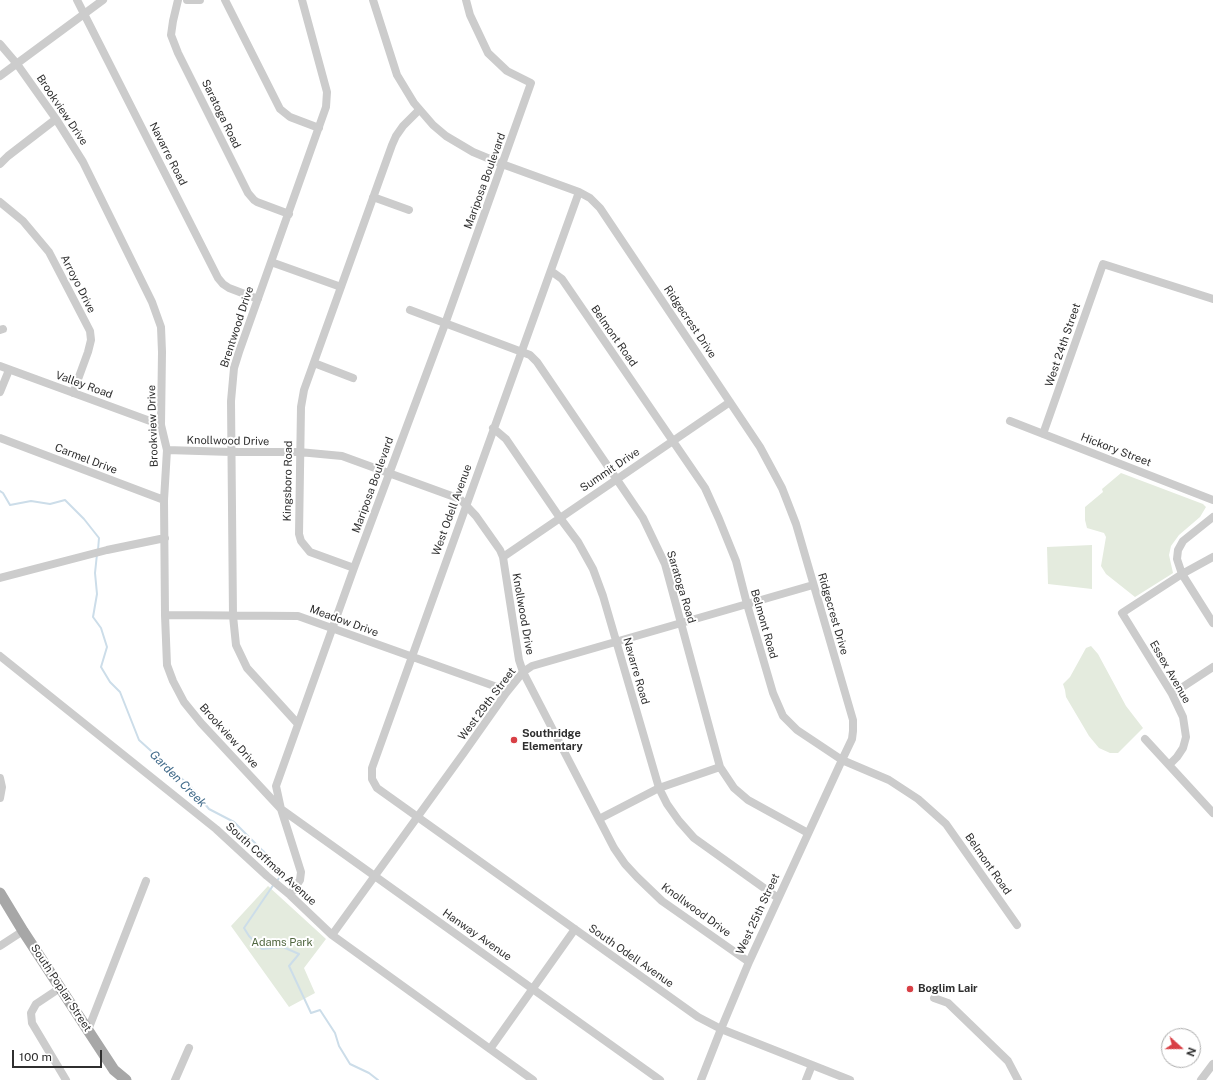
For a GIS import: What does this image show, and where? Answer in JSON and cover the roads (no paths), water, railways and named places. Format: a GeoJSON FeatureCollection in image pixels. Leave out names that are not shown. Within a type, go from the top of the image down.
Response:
{"type":"FeatureCollection","features":[{"type":"Feature","properties":{"kind":"main road","name":"South Poplar Street"},"geometry":{"type":"LineString","coordinates":[[0,893],[22,930],[114,1070],[126,1080]]}},
{"type":"Feature","properties":{"kind":"street","name":"Navarre Road"},"geometry":{"type":"LineString","coordinates":[[77,0],[218,278],[229,288],[258,299]]}},
{"type":"Feature","properties":{"kind":"street"},"geometry":{"type":"LineString","coordinates":[[0,76],[103,0]]}},
{"type":"Feature","properties":{"kind":"street","name":"Saratoga Road"},"geometry":{"type":"LineString","coordinates":[[178,0],[171,35],[178,53],[248,193],[257,202],[289,214]]}},
{"type":"Feature","properties":{"kind":"street"},"geometry":{"type":"LineString","coordinates":[[187,0],[200,0]]}},
{"type":"Feature","properties":{"kind":"street"},"geometry":{"type":"LineString","coordinates":[[225,0],[280,109],[290,117],[319,128]]}},
{"type":"Feature","properties":{"kind":"street","name":"Brentwood Drive"},"geometry":{"type":"LineString","coordinates":[[298,724],[247,668],[236,645],[233,616],[231,452],[232,384],[234,368],[326,107],[327,92],[302,0]]}},
{"type":"Feature","properties":{"kind":"street","name":"Ridgecrest Drive"},"geometry":{"type":"LineString","coordinates":[[373,0],[397,75],[406,92],[419,110],[446,136],[473,152],[579,192],[590,198],[600,208],[760,447],[782,488],[796,524],[853,720],[852,739],[842,760]]}},
{"type":"Feature","properties":{"kind":"street","name":"Mariposa Boulevard"},"geometry":{"type":"LineString","coordinates":[[290,895],[300,880],[301,872],[281,809],[276,786],[354,568],[445,324],[531,83],[507,71],[488,53],[470,15],[466,0]]}},
{"type":"Feature","properties":{"kind":"street","name":"Brookview Drive"},"geometry":{"type":"LineString","coordinates":[[0,44],[17,64],[56,119],[83,162],[152,302],[160,327],[162,352],[161,425],[166,450],[164,500],[165,616],[167,665],[173,682],[184,702],[201,724],[281,809]]}},
{"type":"Feature","properties":{"kind":"street","name":"Kingsboro Road"},"geometry":{"type":"LineString","coordinates":[[354,568],[310,552],[301,541],[299,534],[299,452],[301,407],[304,390],[340,287],[396,136],[408,120],[419,110]]}},
{"type":"Feature","properties":{"kind":"street"},"geometry":{"type":"LineString","coordinates":[[0,164],[8,156],[56,119]]}},
{"type":"Feature","properties":{"kind":"street","name":"West Odell Avenue"},"geometry":{"type":"LineString","coordinates":[[418,817],[377,788],[372,779],[372,768],[579,192]]}},
{"type":"Feature","properties":{"kind":"street"},"geometry":{"type":"LineString","coordinates":[[373,197],[409,210]]}},
{"type":"Feature","properties":{"kind":"street","name":"Arroyo Drive"},"geometry":{"type":"LineString","coordinates":[[0,202],[23,221],[49,252],[90,331],[91,340],[88,352],[73,393]]}},
{"type":"Feature","properties":{"kind":"street"},"geometry":{"type":"LineString","coordinates":[[271,262],[340,287]]}},
{"type":"Feature","properties":{"kind":"street","name":"West 24th Street"},"geometry":{"type":"LineString","coordinates":[[1043,434],[1103,264],[1213,300]]}},
{"type":"Feature","properties":{"kind":"street","name":"Belmont Road"},"geometry":{"type":"LineString","coordinates":[[551,271],[562,279],[705,488],[736,561],[773,693],[783,716],[797,730],[842,760],[889,780],[918,799],[946,824],[1017,925]]}},
{"type":"Feature","properties":{"kind":"street","name":"Saratoga Road"},"geometry":{"type":"LineString","coordinates":[[410,310],[530,355],[537,362],[643,518],[665,564],[720,767],[734,788],[748,800],[808,833]]}},
{"type":"Feature","properties":{"kind":"street"},"geometry":{"type":"LineString","coordinates":[[314,363],[353,378]]}},
{"type":"Feature","properties":{"kind":"street","name":"Valley Road"},"geometry":{"type":"LineString","coordinates":[[0,366],[161,425]]}},
{"type":"Feature","properties":{"kind":"street"},"geometry":{"type":"LineString","coordinates":[[0,392],[9,370]]}},
{"type":"Feature","properties":{"kind":"street","name":"Summit Drive"},"geometry":{"type":"LineString","coordinates":[[502,557],[730,402]]}},
{"type":"Feature","properties":{"kind":"street","name":"Hickory Street"},"geometry":{"type":"LineString","coordinates":[[1010,421],[1213,500]]}},
{"type":"Feature","properties":{"kind":"street","name":"Navarre Road"},"geometry":{"type":"LineString","coordinates":[[493,428],[506,439],[578,542],[593,569],[603,596],[659,788],[667,804],[694,838],[778,898]]}},
{"type":"Feature","properties":{"kind":"street","name":"Carmel Drive"},"geometry":{"type":"LineString","coordinates":[[0,438],[164,500]]}},
{"type":"Feature","properties":{"kind":"street","name":"Knollwood Drive"},"geometry":{"type":"LineString","coordinates":[[166,450],[299,452],[342,456],[460,499],[480,522],[500,550],[519,660],[523,672],[614,848],[625,864],[662,901],[749,962]]}},
{"type":"Feature","properties":{"kind":"street"},"geometry":{"type":"LineString","coordinates":[[1213,517],[1183,541],[1178,550],[1177,558],[1182,574],[1213,623]]}},
{"type":"Feature","properties":{"kind":"street"},"geometry":{"type":"LineString","coordinates":[[0,578],[82,556],[165,538]]}},
{"type":"Feature","properties":{"kind":"street"},"geometry":{"type":"LineString","coordinates":[[1182,574],[1213,557]]}},
{"type":"Feature","properties":{"kind":"street","name":"Essex Avenue"},"geometry":{"type":"LineString","coordinates":[[1169,765],[1178,756],[1183,748],[1186,737],[1183,717],[1172,694],[1122,613],[1182,574]]}},
{"type":"Feature","properties":{"kind":"street","name":"West 29th Street"},"geometry":{"type":"LineString","coordinates":[[332,935],[506,693],[523,672],[532,666],[616,641],[682,624],[813,586]]}},
{"type":"Feature","properties":{"kind":"street","name":"Meadow Drive"},"geometry":{"type":"LineString","coordinates":[[165,616],[298,616],[497,687],[506,693]]}},
{"type":"Feature","properties":{"kind":"street","name":"South Coffman Avenue"},"geometry":{"type":"LineString","coordinates":[[0,656],[216,829],[332,935],[534,1080]]}},
{"type":"Feature","properties":{"kind":"street"},"geometry":{"type":"LineString","coordinates":[[1172,694],[1213,667]]}},
{"type":"Feature","properties":{"kind":"street"},"geometry":{"type":"LineString","coordinates":[[1145,740],[1213,813]]}},
{"type":"Feature","properties":{"kind":"street","name":"West 25th Street"},"geometry":{"type":"LineString","coordinates":[[702,1080],[721,1028],[749,962],[842,760]]}},
{"type":"Feature","properties":{"kind":"street"},"geometry":{"type":"LineString","coordinates":[[599,819],[659,788],[720,767]]}},
{"type":"Feature","properties":{"kind":"street"},"geometry":{"type":"LineString","coordinates":[[0,778],[2,787],[0,798]]}},
{"type":"Feature","properties":{"kind":"street","name":"Hanway Avenue"},"geometry":{"type":"LineString","coordinates":[[281,809],[660,1080]]}},
{"type":"Feature","properties":{"kind":"street","name":"South Odell Avenue"},"geometry":{"type":"LineString","coordinates":[[418,817],[698,1016],[721,1028],[850,1080]]}},
{"type":"Feature","properties":{"kind":"street"},"geometry":{"type":"LineString","coordinates":[[88,1030],[146,881]]}},
{"type":"Feature","properties":{"kind":"street"},"geometry":{"type":"LineString","coordinates":[[490,1049],[534,989],[575,929]]}},
{"type":"Feature","properties":{"kind":"street"},"geometry":{"type":"LineString","coordinates":[[0,946],[22,930]]}},
{"type":"Feature","properties":{"kind":"street"},"geometry":{"type":"LineString","coordinates":[[60,988],[36,1004],[30,1013],[32,1023],[66,1080]]}},
{"type":"Feature","properties":{"kind":"street"},"geometry":{"type":"LineString","coordinates":[[934,998],[948,1003],[1008,1061],[1018,1080]]}},
{"type":"Feature","properties":{"kind":"street"},"geometry":{"type":"LineString","coordinates":[[175,1080],[189,1048]]}},
{"type":"Feature","properties":{"kind":"street"},"geometry":{"type":"LineString","coordinates":[[1201,1080],[1213,1064]]}},
{"type":"Feature","properties":{"kind":"street"},"geometry":{"type":"LineString","coordinates":[[806,1080],[812,1065]]}},
{"type":"Feature","properties":{"kind":"waterway","name":"Garden Creek"},"geometry":{"type":"LineString","coordinates":[[0,491],[3,493],[10,505],[31,501],[50,504],[65,500],[84,519],[99,538],[98,550]]}},
{"type":"Feature","properties":{"kind":"waterway","name":"Garden Creek"},"geometry":{"type":"LineString","coordinates":[[97,554],[95,573],[97,594],[93,617],[101,628],[107,647],[101,667],[110,682],[120,692],[139,740],[191,787],[209,809],[234,822],[267,855],[281,875],[277,881]]}},
{"type":"Feature","properties":{"kind":"waterway","name":"Garden Creek"},"geometry":{"type":"LineString","coordinates":[[274,884],[244,928],[249,936],[262,949],[283,947],[299,954],[289,966],[311,1013],[320,1010],[335,1033],[339,1046],[350,1064],[369,1073],[378,1080]]}},
{"type":"Feature","properties":{"kind":"place","name":"Southridge Elementary"},"geometry":{"type":"Point","coordinates":[514,740]}},
{"type":"Feature","properties":{"kind":"place","name":"Boglim Lair"},"geometry":{"type":"Point","coordinates":[910,989]}},
{"type":"Feature","properties":{"kind":"park label","name":"Adams Park"},"geometry":{"type":"Point","coordinates":[282,943]}}]}
